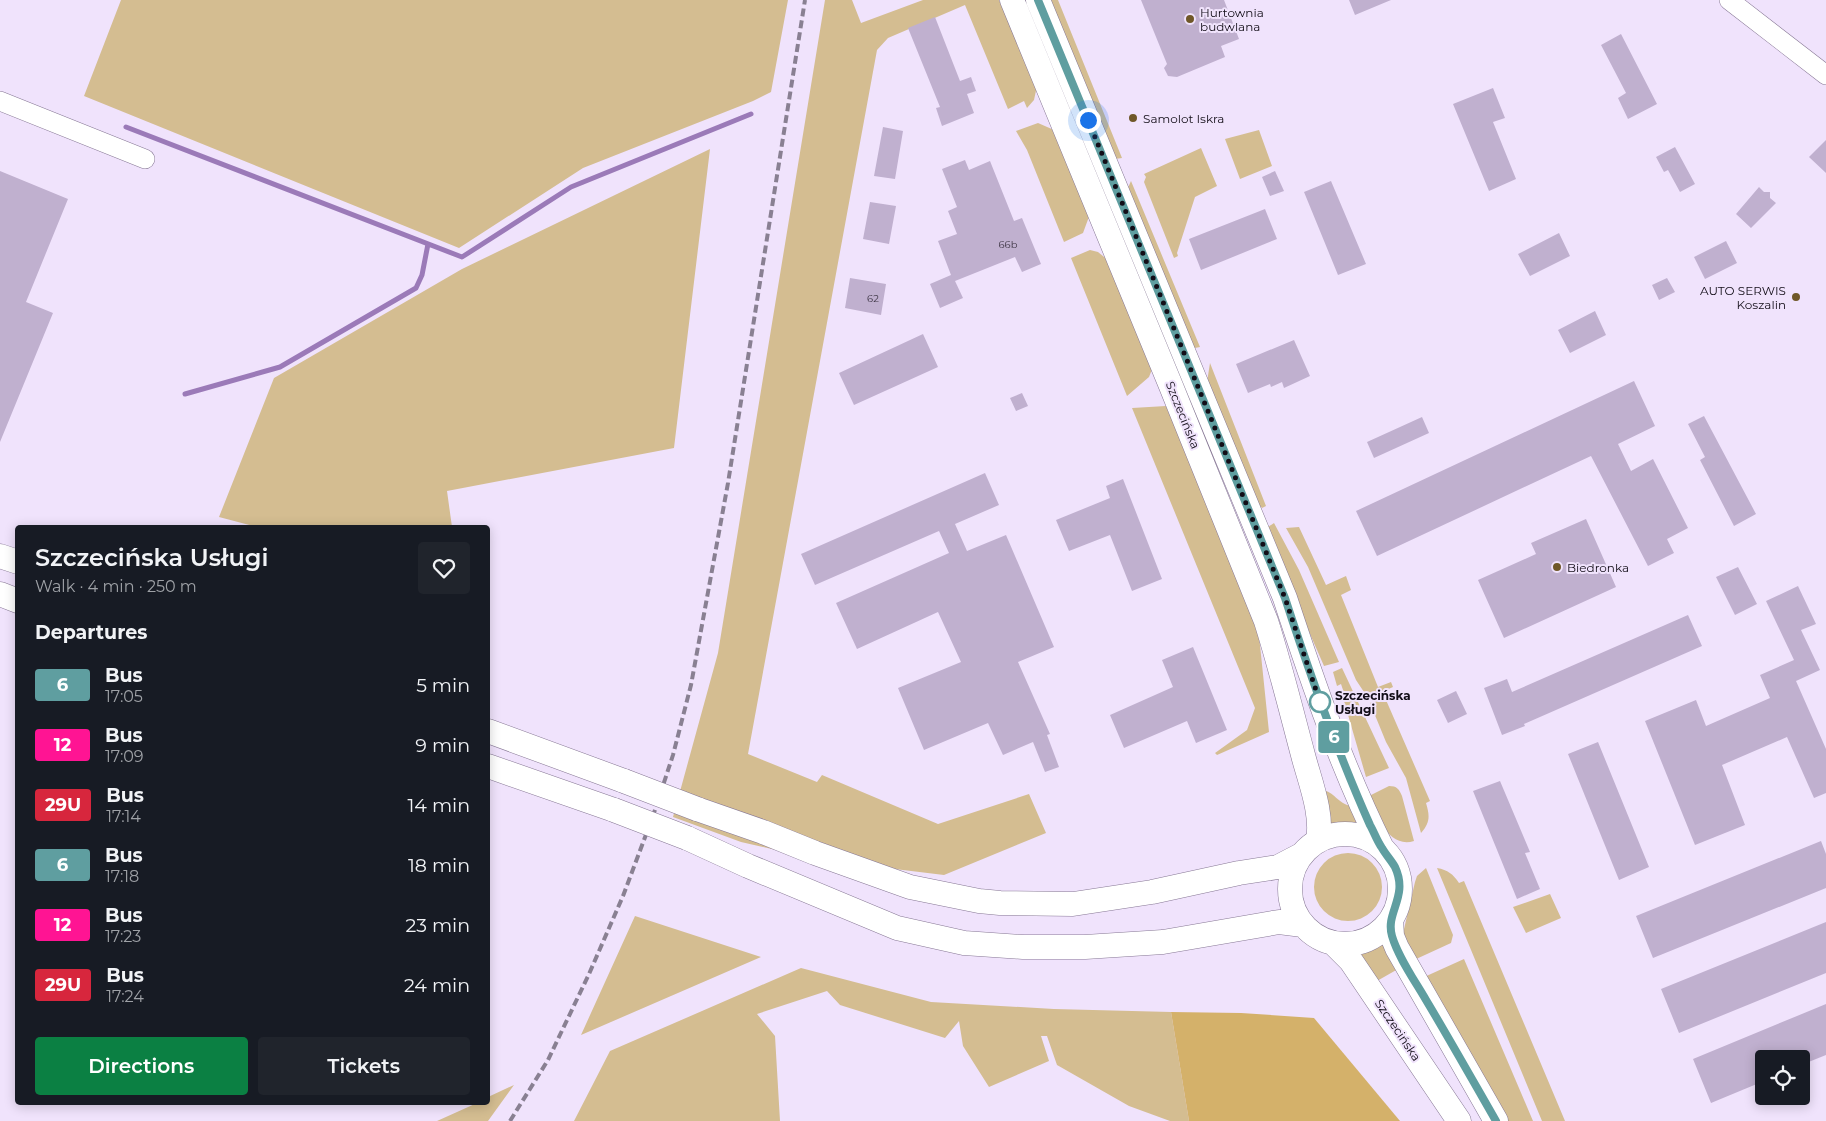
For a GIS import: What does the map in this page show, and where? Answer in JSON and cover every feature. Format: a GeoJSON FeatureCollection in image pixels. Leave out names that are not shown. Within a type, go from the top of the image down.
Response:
{"type":"FeatureCollection","features":[{"type":"Feature","properties":{"kind":"main road","name":"Szczecińska"},"geometry":{"type":"LineString","coordinates":[[1012,0],[1266,621],[1320,824],[1309,848]]}},
{"type":"Feature","properties":{"kind":"main road","name":"Szczecińska"},"geometry":{"type":"LineString","coordinates":[[1038,0],[1285,598],[1315,688],[1361,804],[1382,848]]}},
{"type":"Feature","properties":{"kind":"main road"},"geometry":{"type":"LineString","coordinates":[[0,556],[15,561]]}},
{"type":"Feature","properties":{"kind":"main road"},"geometry":{"type":"LineString","coordinates":[[0,594],[15,600]]}},
{"type":"Feature","properties":{"kind":"main road"},"geometry":{"type":"LineString","coordinates":[[490,732],[815,853],[910,886],[979,901],[1074,904],[1152,892],[1239,873],[1278,867],[1309,848],[1339,834],[1351,834],[1362,837],[1382,848],[1388,855],[1399,879],[1398,904],[1391,919],[1382,929],[1365,940],[1346,944],[1333,943],[1313,934],[1303,925],[1293,908],[1290,892],[1291,875],[1309,848]]}},
{"type":"Feature","properties":{"kind":"main road"},"geometry":{"type":"LineString","coordinates":[[490,767],[687,838],[748,866],[897,928],[964,943],[1023,948],[1085,947],[1163,942],[1280,922],[1303,925]]}},
{"type":"Feature","properties":{"kind":"main road"},"geometry":{"type":"LineString","coordinates":[[1391,919],[1392,936],[1397,948],[1496,1121]]}},
{"type":"Feature","properties":{"kind":"main road","name":"Szczecińska"},"geometry":{"type":"LineString","coordinates":[[1333,943],[1351,961],[1459,1121]]}},
{"type":"Feature","properties":{"kind":"street"},"geometry":{"type":"LineString","coordinates":[[1728,0],[1826,75]]}},
{"type":"Feature","properties":{"kind":"street"},"geometry":{"type":"LineString","coordinates":[[0,101],[145,158]]}},
{"type":"Feature","properties":{"kind":"shaded area"},"geometry":{"type":"Polygon","coordinates":[[[121,0],[788,0],[771,92],[753,101],[583,168],[459,248],[84,96],[121,0]]]}},
{"type":"Feature","properties":{"kind":"shaded area"},"geometry":{"type":"Polygon","coordinates":[[[825,0],[852,0],[861,23],[923,0],[999,0],[1037,86],[1034,100],[1027,108],[1024,101],[1008,109],[965,5],[888,38],[877,50],[748,754],[817,782],[822,775],[938,824],[1029,794],[1046,833],[944,875],[807,857],[741,842],[673,817],[718,653],[825,0]]]}},
{"type":"Feature","properties":{"kind":"shaded area"},"geometry":{"type":"Polygon","coordinates":[[[1046,0],[1058,0],[1122,158],[1115,159],[1046,0]]]}},
{"type":"Feature","properties":{"kind":"shaded area"},"geometry":{"type":"Polygon","coordinates":[[[1038,123],[1054,130],[1090,214],[1083,233],[1064,242],[1027,150],[1016,131],[1038,123]]]}},
{"type":"Feature","properties":{"kind":"shaded area"},"geometry":{"type":"Polygon","coordinates":[[[1259,130],[1272,166],[1240,179],[1225,139],[1259,130]]]}},
{"type":"Feature","properties":{"kind":"shaded area"},"geometry":{"type":"Polygon","coordinates":[[[1201,148],[1217,186],[1195,197],[1177,253],[1178,256],[1174,258],[1144,182],[1146,177],[1144,174],[1201,148]]]}},
{"type":"Feature","properties":{"kind":"shaded area"},"geometry":{"type":"Polygon","coordinates":[[[710,149],[674,448],[447,491],[452,525],[249,525],[219,517],[274,378],[462,269],[710,149]]]}},
{"type":"Feature","properties":{"kind":"shaded area"},"geometry":{"type":"Polygon","coordinates":[[[1131,181],[1200,347],[1195,348],[1188,343],[1126,192],[1131,181]]]}},
{"type":"Feature","properties":{"kind":"shaded area"},"geometry":{"type":"Polygon","coordinates":[[[1090,250],[1098,252],[1109,261],[1153,367],[1149,377],[1127,396],[1071,258],[1090,250]]]}},
{"type":"Feature","properties":{"kind":"shaded area"},"geometry":{"type":"Polygon","coordinates":[[[1210,363],[1266,506],[1262,508],[1254,500],[1207,382],[1210,363]]]}},
{"type":"Feature","properties":{"kind":"shaded area"},"geometry":{"type":"Polygon","coordinates":[[[1166,406],[1258,626],[1269,732],[1217,755],[1215,753],[1247,730],[1255,708],[1132,408],[1166,406]]]}},
{"type":"Feature","properties":{"kind":"shaded area"},"geometry":{"type":"Polygon","coordinates":[[[1274,523],[1299,570],[1339,662],[1324,666],[1266,533],[1268,527],[1274,523]]]}},
{"type":"Feature","properties":{"kind":"shaded area"},"geometry":{"type":"Polygon","coordinates":[[[1299,527],[1326,585],[1346,576],[1351,590],[1341,595],[1378,687],[1391,682],[1393,687],[1368,698],[1356,680],[1308,567],[1286,528],[1299,527]]]}},
{"type":"Feature","properties":{"kind":"shaded area"},"geometry":{"type":"Polygon","coordinates":[[[1342,668],[1389,768],[1366,777],[1344,701],[1346,699],[1341,684],[1337,686],[1333,672],[1342,668]]]}},
{"type":"Feature","properties":{"kind":"shaded area"},"geometry":{"type":"Polygon","coordinates":[[[1394,692],[1395,695],[1386,700],[1430,801],[1426,803],[1429,816],[1428,823],[1421,833],[1406,778],[1386,742],[1370,703],[1394,692]]]}},
{"type":"Feature","properties":{"kind":"shaded area"},"geometry":{"type":"Polygon","coordinates":[[[1389,786],[1396,787],[1402,796],[1414,841],[1405,842],[1397,840],[1390,835],[1375,812],[1369,796],[1389,786]]]}},
{"type":"Feature","properties":{"kind":"shaded area"},"geometry":{"type":"Polygon","coordinates":[[[1322,790],[1351,806],[1362,829],[1359,831],[1330,827],[1322,790]]]}},
{"type":"Feature","properties":{"kind":"shaded area"},"geometry":{"type":"Polygon","coordinates":[[[1348,853],[1361,856],[1372,863],[1379,874],[1382,887],[1379,900],[1372,911],[1361,918],[1348,921],[1335,918],[1324,911],[1317,900],[1314,887],[1317,874],[1324,863],[1335,856],[1348,853]]]}},
{"type":"Feature","properties":{"kind":"shaded area"},"geometry":{"type":"Polygon","coordinates":[[[1426,868],[1453,935],[1451,943],[1414,960],[1404,940],[1404,929],[1417,876],[1426,868]]]}},
{"type":"Feature","properties":{"kind":"shaded area"},"geometry":{"type":"Polygon","coordinates":[[[1437,868],[1450,873],[1459,883],[1464,881],[1565,1121],[1542,1121],[1437,868]]]}},
{"type":"Feature","properties":{"kind":"shaded area"},"geometry":{"type":"Polygon","coordinates":[[[1550,894],[1561,918],[1526,933],[1513,907],[1550,894]]]}},
{"type":"Feature","properties":{"kind":"shaded area"},"geometry":{"type":"Polygon","coordinates":[[[635,916],[761,957],[581,1035],[635,916]]]}},
{"type":"Feature","properties":{"kind":"shaded area"},"geometry":{"type":"Polygon","coordinates":[[[1377,941],[1382,942],[1398,969],[1377,981],[1355,948],[1377,941]]]}},
{"type":"Feature","properties":{"kind":"shaded area"},"geometry":{"type":"Polygon","coordinates":[[[1464,959],[1533,1121],[1505,1121],[1422,978],[1464,959]]]}},
{"type":"Feature","properties":{"kind":"shaded area"},"geometry":{"type":"Polygon","coordinates":[[[801,968],[931,1002],[1054,1009],[1171,1012],[1189,1121],[1170,1121],[1129,1106],[1057,1065],[1047,1036],[1041,1036],[1049,1061],[989,1087],[963,1046],[959,1021],[945,1038],[840,1005],[827,991],[757,1014],[775,1036],[780,1121],[574,1121],[610,1051],[801,968]]]}},
{"type":"Feature","properties":{"kind":"shaded area"},"geometry":{"type":"Polygon","coordinates":[[[1171,1012],[1241,1013],[1314,1018],[1400,1121],[1189,1121],[1171,1012]]]}},
{"type":"Feature","properties":{"kind":"shaded area"},"geometry":{"type":"Polygon","coordinates":[[[514,1085],[488,1121],[437,1121],[473,1105],[490,1105],[490,1096],[514,1085]]]}},
{"type":"Feature","properties":{"kind":"building","name":"Hurtownia budwlana"},"geometry":{"type":"Polygon","coordinates":[[[1141,0],[1224,0],[1239,39],[1221,46],[1225,57],[1177,77],[1168,76],[1164,68],[1167,64],[1141,0]]]}},
{"type":"Feature","properties":{"kind":"building"},"geometry":{"type":"Polygon","coordinates":[[[1349,0],[1391,0],[1355,15],[1349,0]]]}},
{"type":"Feature","properties":{"kind":"building"},"geometry":{"type":"Polygon","coordinates":[[[935,17],[960,81],[971,77],[976,91],[967,94],[974,113],[942,126],[936,108],[940,107],[908,28],[935,17]]]}},
{"type":"Feature","properties":{"kind":"building"},"geometry":{"type":"Polygon","coordinates":[[[1621,34],[1657,104],[1628,119],[1618,98],[1626,93],[1601,45],[1621,34]]]}},
{"type":"Feature","properties":{"kind":"building"},"geometry":{"type":"Polygon","coordinates":[[[1493,88],[1505,118],[1493,122],[1516,179],[1489,191],[1453,104],[1493,88]]]}},
{"type":"Feature","properties":{"kind":"building"},"geometry":{"type":"Polygon","coordinates":[[[883,127],[903,131],[895,179],[874,176],[883,127]]]}},
{"type":"Feature","properties":{"kind":"building"},"geometry":{"type":"Polygon","coordinates":[[[1826,140],[1826,173],[1809,157],[1826,140]]]}},
{"type":"Feature","properties":{"kind":"building"},"geometry":{"type":"Polygon","coordinates":[[[1675,147],[1695,184],[1680,192],[1668,170],[1664,172],[1656,157],[1675,147]]]}},
{"type":"Feature","properties":{"kind":"building"},"geometry":{"type":"Polygon","coordinates":[[[965,160],[969,170],[990,161],[1014,221],[1022,218],[1041,264],[1022,272],[1015,257],[955,281],[963,298],[940,308],[930,284],[951,275],[938,241],[957,234],[948,211],[957,207],[942,169],[965,160]]]}},
{"type":"Feature","properties":{"kind":"building"},"geometry":{"type":"Polygon","coordinates":[[[0,171],[68,199],[26,302],[53,313],[0,442],[0,171]]]}},
{"type":"Feature","properties":{"kind":"building"},"geometry":{"type":"Polygon","coordinates":[[[1275,171],[1284,191],[1270,196],[1262,177],[1275,171]]]}},
{"type":"Feature","properties":{"kind":"building"},"geometry":{"type":"Polygon","coordinates":[[[1331,181],[1366,264],[1338,275],[1304,192],[1331,181]]]}},
{"type":"Feature","properties":{"kind":"building"},"geometry":{"type":"Polygon","coordinates":[[[1759,187],[1764,192],[1770,192],[1770,198],[1776,203],[1751,228],[1736,214],[1759,187]]]}},
{"type":"Feature","properties":{"kind":"building"},"geometry":{"type":"Polygon","coordinates":[[[870,202],[896,206],[889,244],[863,239],[870,202]]]}},
{"type":"Feature","properties":{"kind":"building"},"geometry":{"type":"Polygon","coordinates":[[[1265,209],[1277,239],[1201,270],[1189,239],[1265,209]]]}},
{"type":"Feature","properties":{"kind":"building"},"geometry":{"type":"Polygon","coordinates":[[[1559,233],[1570,256],[1530,276],[1518,254],[1559,233]]]}},
{"type":"Feature","properties":{"kind":"building"},"geometry":{"type":"Polygon","coordinates":[[[1726,241],[1737,263],[1705,279],[1694,257],[1726,241]]]}},
{"type":"Feature","properties":{"kind":"building"},"geometry":{"type":"Polygon","coordinates":[[[850,278],[886,284],[881,315],[845,308],[850,278]]]}},
{"type":"Feature","properties":{"kind":"building"},"geometry":{"type":"Polygon","coordinates":[[[1667,278],[1675,292],[1659,300],[1652,285],[1667,278]]]}},
{"type":"Feature","properties":{"kind":"building"},"geometry":{"type":"Polygon","coordinates":[[[1595,311],[1606,335],[1570,353],[1558,330],[1595,311]]]}},
{"type":"Feature","properties":{"kind":"building"},"geometry":{"type":"Polygon","coordinates":[[[923,334],[938,367],[854,405],[839,373],[923,334]]]}},
{"type":"Feature","properties":{"kind":"building"},"geometry":{"type":"Polygon","coordinates":[[[1294,340],[1310,376],[1284,388],[1282,382],[1271,387],[1270,384],[1248,393],[1236,364],[1294,340]]]}},
{"type":"Feature","properties":{"kind":"building"},"geometry":{"type":"Polygon","coordinates":[[[1634,381],[1655,426],[1618,444],[1631,471],[1653,459],[1688,528],[1667,539],[1674,553],[1648,566],[1591,456],[1377,556],[1356,511],[1634,381]]]}},
{"type":"Feature","properties":{"kind":"building"},"geometry":{"type":"Polygon","coordinates":[[[1022,393],[1028,406],[1016,411],[1010,398],[1022,393]]]}},
{"type":"Feature","properties":{"kind":"building"},"geometry":{"type":"Polygon","coordinates":[[[1704,416],[1756,514],[1734,526],[1700,460],[1705,457],[1688,424],[1704,416]]]}},
{"type":"Feature","properties":{"kind":"building"},"geometry":{"type":"Polygon","coordinates":[[[1422,417],[1429,433],[1374,458],[1367,442],[1422,417]]]}},
{"type":"Feature","properties":{"kind":"building"},"geometry":{"type":"Polygon","coordinates":[[[985,473],[999,505],[955,524],[967,551],[1006,535],[1054,647],[1018,662],[1050,734],[1047,735],[1059,767],[1045,772],[1033,742],[1003,755],[988,723],[924,750],[898,688],[961,662],[938,612],[857,649],[836,603],[949,553],[939,531],[815,585],[801,554],[985,473]]]}},
{"type":"Feature","properties":{"kind":"building"},"geometry":{"type":"Polygon","coordinates":[[[1123,479],[1162,579],[1132,591],[1110,535],[1069,551],[1056,520],[1110,498],[1106,486],[1123,479]]]}},
{"type":"Feature","properties":{"kind":"building","name":"Biedronka"},"geometry":{"type":"Polygon","coordinates":[[[1586,519],[1616,587],[1504,638],[1478,580],[1536,554],[1531,543],[1586,519]]]}},
{"type":"Feature","properties":{"kind":"building"},"geometry":{"type":"Polygon","coordinates":[[[1738,567],[1757,604],[1735,615],[1716,577],[1738,567]]]}},
{"type":"Feature","properties":{"kind":"building"},"geometry":{"type":"Polygon","coordinates":[[[1798,586],[1816,624],[1801,630],[1820,670],[1796,681],[1826,749],[1826,793],[1814,798],[1787,737],[1722,765],[1745,825],[1695,845],[1645,721],[1696,700],[1706,726],[1770,698],[1760,675],[1794,660],[1766,601],[1798,586]]]}},
{"type":"Feature","properties":{"kind":"building"},"geometry":{"type":"Polygon","coordinates":[[[1688,615],[1702,646],[1502,735],[1484,688],[1507,679],[1512,692],[1688,615]]]}},
{"type":"Feature","properties":{"kind":"building"},"geometry":{"type":"Polygon","coordinates":[[[1193,647],[1227,730],[1196,743],[1187,721],[1124,748],[1110,715],[1173,687],[1162,660],[1193,647]]]}},
{"type":"Feature","properties":{"kind":"building"},"geometry":{"type":"Polygon","coordinates":[[[1456,691],[1467,714],[1448,723],[1437,700],[1456,691]]]}},
{"type":"Feature","properties":{"kind":"building"},"geometry":{"type":"Polygon","coordinates":[[[1598,742],[1649,867],[1619,880],[1568,754],[1598,742]]]}},
{"type":"Feature","properties":{"kind":"building"},"geometry":{"type":"Polygon","coordinates":[[[1500,781],[1530,852],[1525,853],[1540,889],[1517,899],[1473,791],[1500,781]]]}},
{"type":"Feature","properties":{"kind":"building"},"geometry":{"type":"Polygon","coordinates":[[[1821,841],[1826,854],[1826,888],[1653,958],[1636,916],[1821,841]]]}},
{"type":"Feature","properties":{"kind":"building"},"geometry":{"type":"Polygon","coordinates":[[[1826,922],[1826,973],[1679,1033],[1661,989],[1826,922]]]}},
{"type":"Feature","properties":{"kind":"building"},"geometry":{"type":"Polygon","coordinates":[[[1826,1004],[1826,1055],[1810,1061],[1810,1050],[1755,1050],[1755,1085],[1711,1103],[1693,1059],[1826,1004]]]}},
{"type":"Feature","properties":{"kind":"waterway"},"geometry":{"type":"LineString","coordinates":[[126,127],[462,257],[571,187],[751,114]]}},
{"type":"Feature","properties":{"kind":"waterway"},"geometry":{"type":"LineString","coordinates":[[185,394],[280,367],[416,288],[422,275],[428,244]]}},
{"type":"Feature","properties":{"kind":"railway"},"geometry":{"type":"LineString","coordinates":[[510,1121],[548,1060],[589,974],[623,896],[653,816],[673,755],[691,685],[728,483],[805,0]]}},
{"type":"Feature","properties":{"kind":"bus line","name":"6"},"geometry":{"type":"LineString","coordinates":[[1038,0],[1285,598],[1315,688],[1361,804],[1382,848],[1395,868],[1400,888],[1398,904],[1391,919],[1392,936],[1397,948],[1496,1121]]}},
{"type":"Feature","properties":{"kind":"place","name":"Hurtownia budwlana"},"geometry":{"type":"Point","coordinates":[1190,19]}},
{"type":"Feature","properties":{"kind":"place","name":"Samolot Iskra"},"geometry":{"type":"Point","coordinates":[1133,118]}},
{"type":"Feature","properties":{"kind":"place","name":"AUTO SERWIS Koszalin"},"geometry":{"type":"Point","coordinates":[1796,297]}},
{"type":"Feature","properties":{"kind":"place","name":"Biedronka"},"geometry":{"type":"Point","coordinates":[1557,567]}},
{"type":"Feature","properties":{"kind":"place","name":"Szczecińska Usługi"},"geometry":{"type":"Point","coordinates":[1320,702]}},
{"type":"Feature","properties":{"kind":"route"},"geometry":{"type":"LineString","coordinates":[[1088,120],[1285,598],[1320,702]]}}]}
